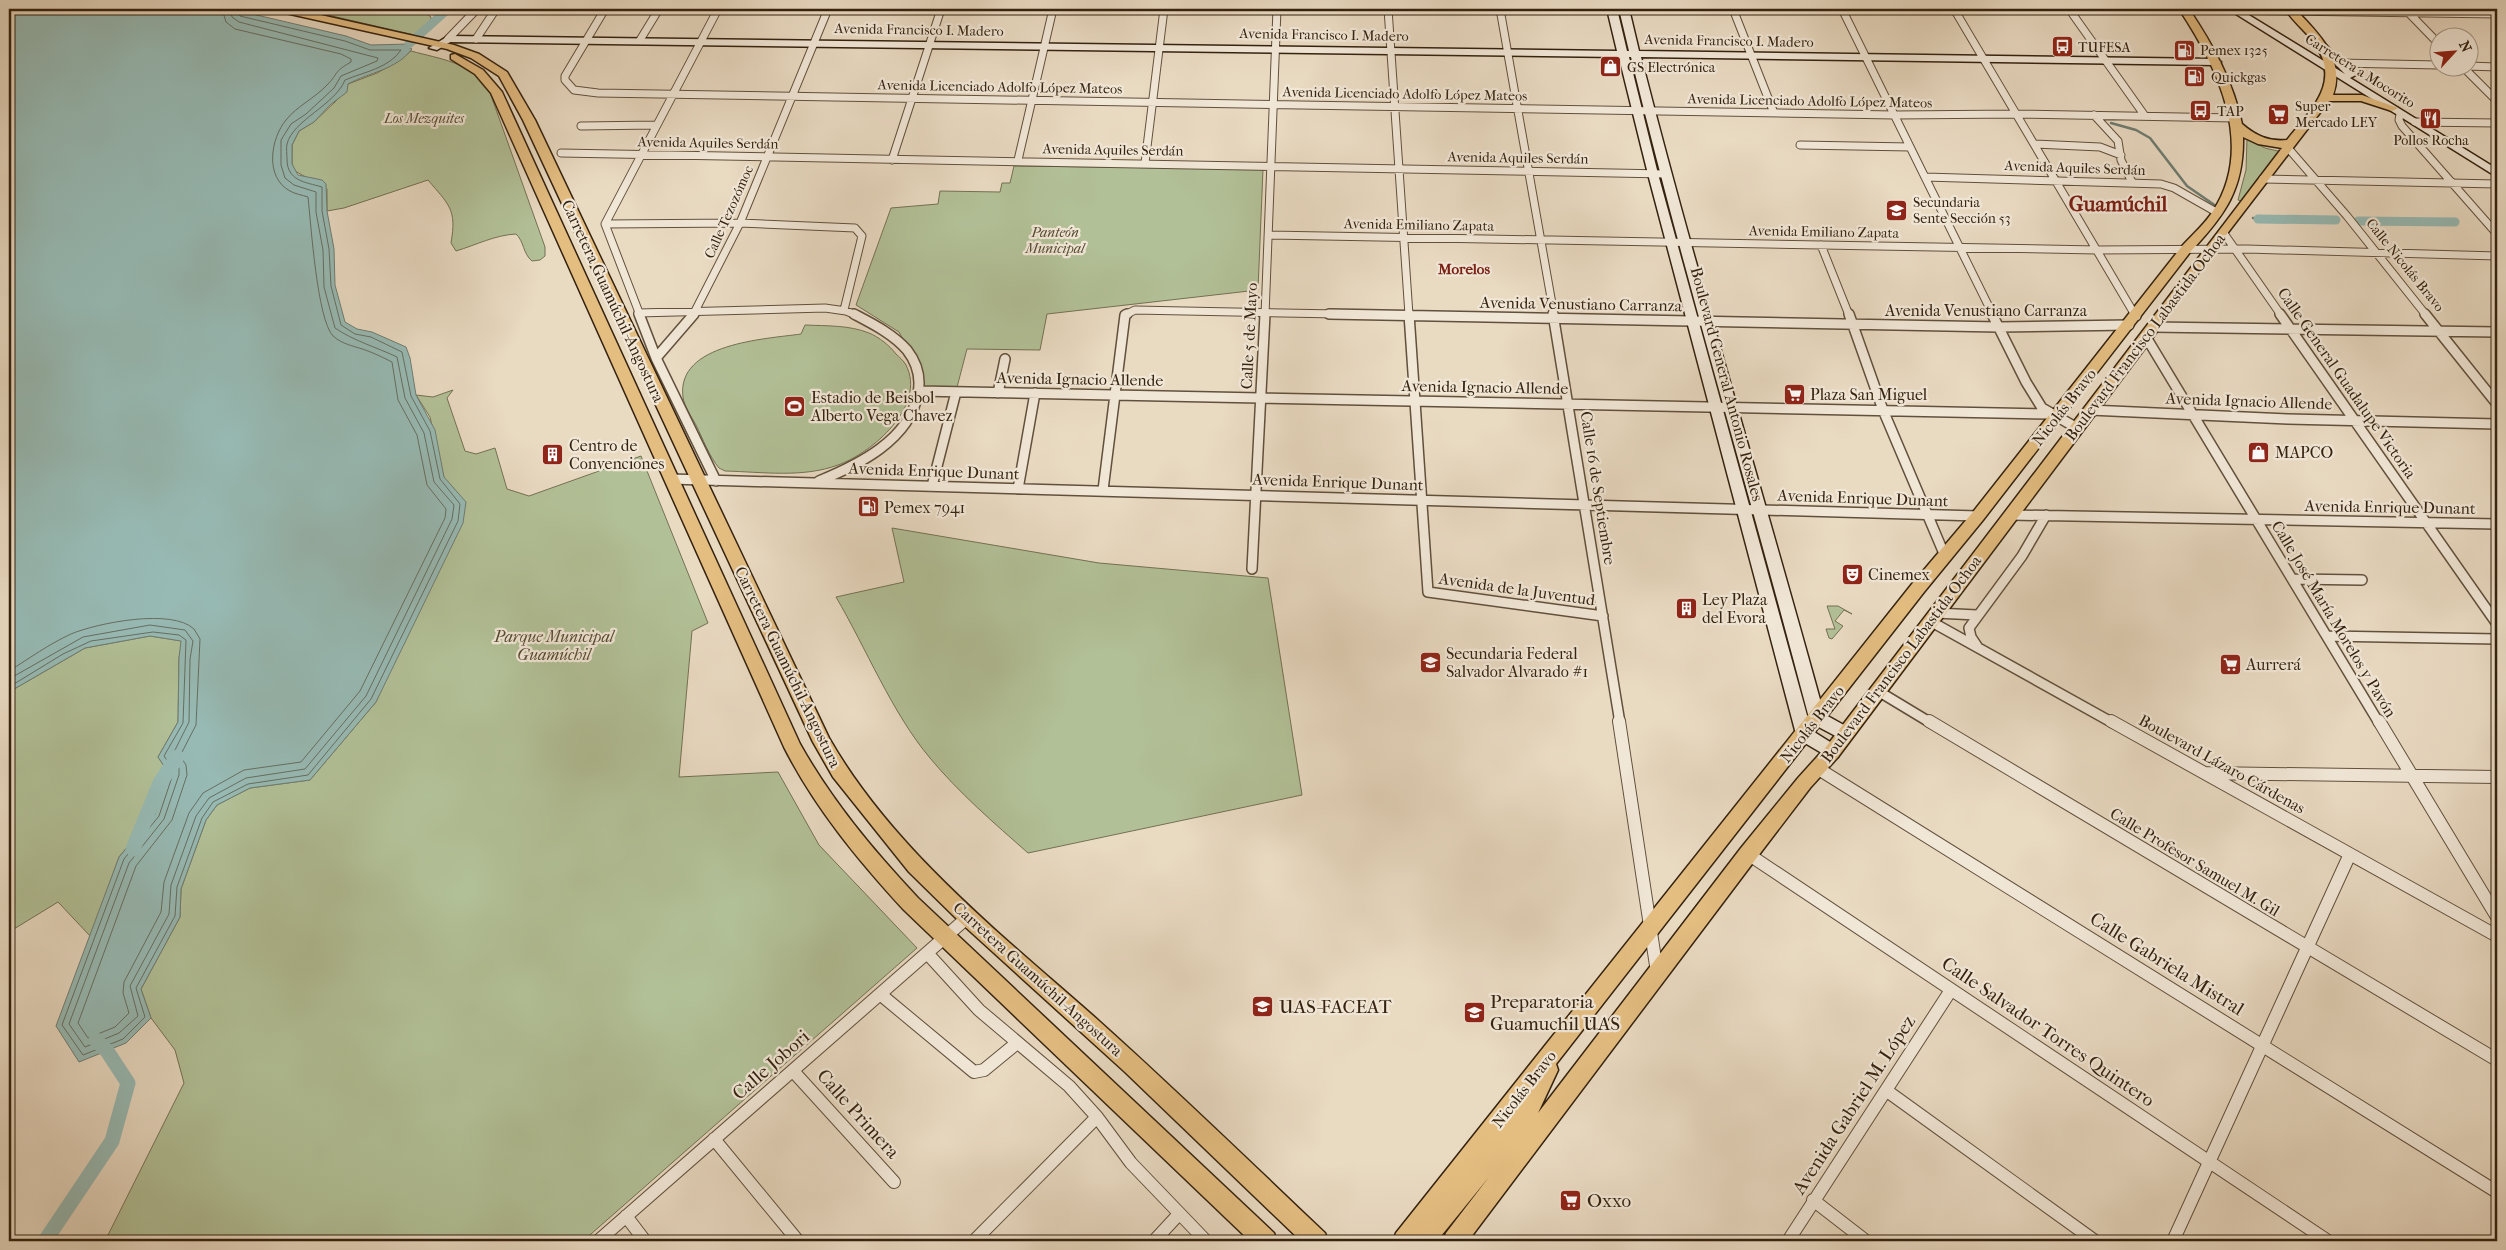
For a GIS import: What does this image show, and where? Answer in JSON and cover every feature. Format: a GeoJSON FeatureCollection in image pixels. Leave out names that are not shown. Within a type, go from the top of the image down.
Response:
{"type":"FeatureCollection","features":[{"type":"Feature","properties":{"kind":"main road"},"geometry":{"type":"LineString","coordinates":[[281,9],[439,44]]}},
{"type":"Feature","properties":{"kind":"main road"},"geometry":{"type":"LineString","coordinates":[[2184,9],[2204,38],[2216,62],[2234,108],[2237,160],[2230,191],[2219,211]]}},
{"type":"Feature","properties":{"kind":"main road"},"geometry":{"type":"LineString","coordinates":[[2290,10],[2323,47],[2335,68]]}},
{"type":"Feature","properties":{"kind":"main road","name":"Carretera Guamúchil-Angostura"},"geometry":{"type":"LineString","coordinates":[[439,44],[475,56],[499,70],[511,84],[830,757],[860,799],[916,866],[968,917],[1132,1065],[1317,1241]]}},
{"type":"Feature","properties":{"kind":"main road","name":"Carretera Guamúchil-Angostura"},"geometry":{"type":"LineString","coordinates":[[439,44],[472,66],[490,84],[793,748],[812,783],[865,855],[946,937],[1266,1241]]}},
{"type":"Feature","properties":{"kind":"main road","name":"Boulevard Francisco Labastida Ochoa"},"geometry":{"type":"LineString","coordinates":[[1454,1241],[1748,854],[1846,734],[2150,332],[2209,249],[2326,98],[2332,85],[2335,68]]}},
{"type":"Feature","properties":{"kind":"main road"},"geometry":{"type":"LineString","coordinates":[[2326,98],[2362,98],[2394,109]]}},
{"type":"Feature","properties":{"kind":"main road"},"geometry":{"type":"LineString","coordinates":[[2236,122],[2245,134],[2268,144],[2289,145]]}},
{"type":"Feature","properties":{"kind":"main road"},"geometry":{"type":"LineString","coordinates":[[519,145],[538,140]]}},
{"type":"Feature","properties":{"kind":"main road","name":"Nicolás Bravo"},"geometry":{"type":"LineString","coordinates":[[1404,1241],[1978,516],[2052,416],[2132,321],[2187,248],[2219,211]]}},
{"type":"Feature","properties":{"kind":"main road"},"geometry":{"type":"LineString","coordinates":[[1424,1241],[1527,1114],[1561,1043]]}},
{"type":"Feature","properties":{"kind":"street"},"geometry":{"type":"LineString","coordinates":[[439,44],[477,9]]}},
{"type":"Feature","properties":{"kind":"street"},"geometry":{"type":"LineString","coordinates":[[476,39],[496,9]]}},
{"type":"Feature","properties":{"kind":"street"},"geometry":{"type":"LineString","coordinates":[[587,40],[606,9]]}},
{"type":"Feature","properties":{"kind":"street"},"geometry":{"type":"LineString","coordinates":[[640,40],[659,9]]}},
{"type":"Feature","properties":{"kind":"street"},"geometry":{"type":"LineString","coordinates":[[716,481],[656,358],[605,224],[718,9]]}},
{"type":"Feature","properties":{"kind":"street","name":"Calle Tezozómoc"},"geometry":{"type":"LineString","coordinates":[[656,358],[695,313],[740,223],[828,9]]}},
{"type":"Feature","properties":{"kind":"street"},"geometry":{"type":"LineString","coordinates":[[892,160],[941,9]]}},
{"type":"Feature","properties":{"kind":"street"},"geometry":{"type":"LineString","coordinates":[[1018,160],[1053,9]]}},
{"type":"Feature","properties":{"kind":"street"},"geometry":{"type":"LineString","coordinates":[[1145,163],[1164,9]]}},
{"type":"Feature","properties":{"kind":"street","name":"Calle 5 de Mayo"},"geometry":{"type":"LineString","coordinates":[[1252,569],[1269,235],[1277,9]]}},
{"type":"Feature","properties":{"kind":"street"},"geometry":{"type":"LineString","coordinates":[[1388,9],[1421,500]]}},
{"type":"Feature","properties":{"kind":"street","name":"Calle 16 de Septiembre"},"geometry":{"type":"LineString","coordinates":[[1500,9],[1526,170],[1541,240],[1569,403],[1657,973]]}},
{"type":"Feature","properties":{"kind":"street","name":"Boulevard General Antonio Rosales"},"geometry":{"type":"LineString","coordinates":[[1612,9],[1638,110],[1659,174],[1700,321],[1717,406],[1742,509],[1804,734]]}},
{"type":"Feature","properties":{"kind":"street","name":"Boulevard General Antonio Rosales"},"geometry":{"type":"LineString","coordinates":[[1624,9],[1650,110],[1659,174]]}},
{"type":"Feature","properties":{"kind":"street"},"geometry":{"type":"LineString","coordinates":[[1733,9],[1774,113]]}},
{"type":"Feature","properties":{"kind":"street"},"geometry":{"type":"LineString","coordinates":[[1842,9],[1998,327],[2036,400],[2052,416],[2076,428]]}},
{"type":"Feature","properties":{"kind":"street"},"geometry":{"type":"LineString","coordinates":[[1954,9],[2097,250],[2132,321]]}},
{"type":"Feature","properties":{"kind":"street"},"geometry":{"type":"LineString","coordinates":[[2069,9],[2144,116]]}},
{"type":"Feature","properties":{"kind":"street"},"geometry":{"type":"LineString","coordinates":[[2147,9],[2406,11],[2497,14]]}},
{"type":"Feature","properties":{"kind":"street","name":"Carretera a Mocorito"},"geometry":{"type":"LineString","coordinates":[[2234,10],[2335,68],[2394,109],[2497,174]]}},
{"type":"Feature","properties":{"kind":"street"},"geometry":{"type":"LineString","coordinates":[[2406,11],[2428,33]]}},
{"type":"Feature","properties":{"kind":"street","name":"Avenida Francisco I. Madero"},"geometry":{"type":"LineString","coordinates":[[439,44],[476,39],[640,40],[2216,62]]}},
{"type":"Feature","properties":{"kind":"street","name":"Avenida Licenciado Adolfo López Mateos"},"geometry":{"type":"LineString","coordinates":[[587,40],[565,76],[565,80],[574,90],[598,93],[1894,115],[2144,116],[2236,122]]}},
{"type":"Feature","properties":{"kind":"street"},"geometry":{"type":"LineString","coordinates":[[2335,68],[2428,65]]}},
{"type":"Feature","properties":{"kind":"street"},"geometry":{"type":"LineString","coordinates":[[2478,66],[2497,66]]}},
{"type":"Feature","properties":{"kind":"street"},"geometry":{"type":"LineString","coordinates":[[2474,78],[2497,101]]}},
{"type":"Feature","properties":{"kind":"street"},"geometry":{"type":"LineString","coordinates":[[2394,109],[2402,126],[2497,234]]}},
{"type":"Feature","properties":{"kind":"street"},"geometry":{"type":"LineString","coordinates":[[2094,116],[2118,141],[2121,158],[2132,182]]}},
{"type":"Feature","properties":{"kind":"street"},"geometry":{"type":"LineString","coordinates":[[2415,122],[2497,123]]}},
{"type":"Feature","properties":{"kind":"street"},"geometry":{"type":"LineString","coordinates":[[581,126],[657,126]]}},
{"type":"Feature","properties":{"kind":"street"},"geometry":{"type":"LineString","coordinates":[[2035,144],[2100,147],[2121,158],[2150,183]]}},
{"type":"Feature","properties":{"kind":"street"},"geometry":{"type":"LineString","coordinates":[[1800,145],[1910,147]]}},
{"type":"Feature","properties":{"kind":"street","name":"Calle Nicolás Bravo"},"geometry":{"type":"LineString","coordinates":[[2289,145],[2497,404]]}},
{"type":"Feature","properties":{"kind":"street","name":"Avenida Aquiles Serdán"},"geometry":{"type":"LineString","coordinates":[[561,153],[892,160],[1018,160],[1659,174]]}},
{"type":"Feature","properties":{"kind":"street","name":"Avenida Aquiles Serdán"},"geometry":{"type":"LineString","coordinates":[[1925,177],[2150,183],[2174,188],[2219,211]]}},
{"type":"Feature","properties":{"kind":"street"},"geometry":{"type":"LineString","coordinates":[[2263,179],[2497,184]]}},
{"type":"Feature","properties":{"kind":"street"},"geometry":{"type":"LineString","coordinates":[[605,224],[840,224],[855,228],[862,236],[844,310]]}},
{"type":"Feature","properties":{"kind":"street","name":"Calle General Guadalupe Victoria"},"geometry":{"type":"LineString","coordinates":[[2223,232],[2497,624]]}},
{"type":"Feature","properties":{"kind":"street","name":"Avenida Emiliano Zapata"},"geometry":{"type":"LineString","coordinates":[[1269,235],[2097,250],[2187,248],[2236,251],[2497,256]]}},
{"type":"Feature","properties":{"kind":"street"},"geometry":{"type":"LineString","coordinates":[[1821,245],[1853,324],[1883,410],[1945,556]]}},
{"type":"Feature","properties":{"kind":"street"},"geometry":{"type":"LineString","coordinates":[[638,314],[844,310],[888,332],[905,347],[917,366],[919,391],[905,422],[884,446],[843,471],[813,483]]}},
{"type":"Feature","properties":{"kind":"street","name":"Avenida Venustiano Carranza"},"geometry":{"type":"LineString","coordinates":[[1115,395],[1125,315],[1138,310],[1998,327],[2132,321]]}},
{"type":"Feature","properties":{"kind":"street","name":"Boulevard General Antonio Rosales"},"geometry":{"type":"LineString","coordinates":[[1700,321],[1732,406],[1817,718]]}},
{"type":"Feature","properties":{"kind":"street"},"geometry":{"type":"LineString","coordinates":[[2150,332],[2291,329],[2497,332]]}},
{"type":"Feature","properties":{"kind":"street","name":"Calle José María Morelos y Pavón"},"geometry":{"type":"LineString","coordinates":[[2150,332],[2194,415],[2497,917]]}},
{"type":"Feature","properties":{"kind":"street"},"geometry":{"type":"LineString","coordinates":[[998,392],[1005,359]]}},
{"type":"Feature","properties":{"kind":"street","name":"Avenida Ignacio Allende"},"geometry":{"type":"LineString","coordinates":[[919,391],[1732,406],[2052,416]]}},
{"type":"Feature","properties":{"kind":"street"},"geometry":{"type":"LineString","coordinates":[[932,486],[956,392]]}},
{"type":"Feature","properties":{"kind":"street"},"geometry":{"type":"LineString","coordinates":[[1018,489],[1035,393]]}},
{"type":"Feature","properties":{"kind":"street"},"geometry":{"type":"LineString","coordinates":[[1103,490],[1115,395]]}},
{"type":"Feature","properties":{"kind":"street","name":"Avenida Ignacio Allende"},"geometry":{"type":"LineString","coordinates":[[2090,410],[2497,424]]}},
{"type":"Feature","properties":{"kind":"street","name":"Avenida Enrique Dunant"},"geometry":{"type":"LineString","coordinates":[[670,478],[716,481],[1583,503],[1978,516]]}},
{"type":"Feature","properties":{"kind":"street","name":"Avenida de la Juventud"},"geometry":{"type":"LineString","coordinates":[[1421,500],[1428,592],[1603,616]]}},
{"type":"Feature","properties":{"kind":"street","name":"Avenida Enrique Dunant"},"geometry":{"type":"LineString","coordinates":[[2012,515],[2497,524]]}},
{"type":"Feature","properties":{"kind":"street"},"geometry":{"type":"LineString","coordinates":[[1979,648],[1971,637],[1969,628],[2022,556],[2046,515]]}},
{"type":"Feature","properties":{"kind":"street"},"geometry":{"type":"LineString","coordinates":[[2293,579],[2362,580]]}},
{"type":"Feature","properties":{"kind":"street"},"geometry":{"type":"LineString","coordinates":[[1933,617],[1977,615]]}},
{"type":"Feature","properties":{"kind":"street","name":"Boulevard Lázaro Cárdenas"},"geometry":{"type":"LineString","coordinates":[[1933,617],[1979,648],[2497,936]]}},
{"type":"Feature","properties":{"kind":"street"},"geometry":{"type":"LineString","coordinates":[[2327,636],[2497,639]]}},
{"type":"Feature","properties":{"kind":"street","name":"Calle Profesor Samuel M. Gil"},"geometry":{"type":"LineString","coordinates":[[1878,691],[2497,1060]]}},
{"type":"Feature","properties":{"kind":"street"},"geometry":{"type":"LineString","coordinates":[[1817,718],[1846,734]]}},
{"type":"Feature","properties":{"kind":"street"},"geometry":{"type":"LineString","coordinates":[[1804,734],[1832,752]]}},
{"type":"Feature","properties":{"kind":"street","name":"Calle Gabriela Mistral"},"geometry":{"type":"LineString","coordinates":[[1817,768],[2497,1192]]}},
{"type":"Feature","properties":{"kind":"street"},"geometry":{"type":"LineString","coordinates":[[2204,773],[2497,776]]}},
{"type":"Feature","properties":{"kind":"street","name":"Calle Salvador Torres Quintero"},"geometry":{"type":"LineString","coordinates":[[1748,854],[2328,1241]]}},
{"type":"Feature","properties":{"kind":"street"},"geometry":{"type":"LineString","coordinates":[[2173,1241],[2350,854]]}},
{"type":"Feature","properties":{"kind":"street","name":"Calle Jobori"},"geometry":{"type":"LineString","coordinates":[[598,1241],[968,917]]}},
{"type":"Feature","properties":{"kind":"street"},"geometry":{"type":"LineString","coordinates":[[927,953],[978,1010],[1069,1086],[1097,1117],[1131,1163],[1206,1241]]}},
{"type":"Feature","properties":{"kind":"street","name":"Avenida Gabriel M. López"},"geometry":{"type":"LineString","coordinates":[[1788,1241],[1813,1200],[1888,1091],[1951,990]]}},
{"type":"Feature","properties":{"kind":"street"},"geometry":{"type":"LineString","coordinates":[[880,994],[974,1072],[984,1070],[1017,1043]]}},
{"type":"Feature","properties":{"kind":"street","name":"Calle Primera"},"geometry":{"type":"LineString","coordinates":[[793,1071],[894,1182]]}},
{"type":"Feature","properties":{"kind":"street"},"geometry":{"type":"LineString","coordinates":[[1888,1091],[2095,1241]]}},
{"type":"Feature","properties":{"kind":"street"},"geometry":{"type":"LineString","coordinates":[[974,1241],[1097,1117]]}},
{"type":"Feature","properties":{"kind":"street"},"geometry":{"type":"LineString","coordinates":[[714,1139],[798,1241]]}},
{"type":"Feature","properties":{"kind":"street"},"geometry":{"type":"LineString","coordinates":[[1813,1200],[1866,1241]]}},
{"type":"Feature","properties":{"kind":"street"},"geometry":{"type":"LineString","coordinates":[[1154,1241],[1179,1214]]}},
{"type":"Feature","properties":{"kind":"street"},"geometry":{"type":"LineString","coordinates":[[626,1216],[645,1241]]}},
{"type":"Feature","properties":{"kind":"green space"},"geometry":{"type":"Polygon","coordinates":[[[302,9],[425,9],[423,11],[431,17],[431,22],[414,35],[302,9]]]}},
{"type":"Feature","properties":{"kind":"green space","name":"Los Mezquites"},"geometry":{"type":"Polygon","coordinates":[[[411,51],[443,59],[463,67],[472,72],[488,87],[545,247],[545,256],[540,260],[532,261],[529,258],[521,240],[516,234],[493,238],[456,251],[451,243],[453,222],[450,208],[428,180],[344,208],[327,211],[327,189],[295,171],[292,164],[292,145],[299,131],[314,122],[336,101],[348,84],[377,73],[397,62],[411,51]]]}},
{"type":"Feature","properties":{"kind":"green space"},"geometry":{"type":"Polygon","coordinates":[[[2247,139],[2265,148],[2282,152],[2244,202],[2238,200],[2246,170],[2247,139]]]}},
{"type":"Feature","properties":{"kind":"green space","name":"Panteón Municipal"},"geometry":{"type":"Polygon","coordinates":[[[1014,166],[1263,169],[1258,290],[1047,314],[1040,350],[967,349],[956,391],[921,390],[907,347],[899,332],[856,305],[891,208],[938,204],[940,191],[1000,192],[1002,183],[1010,183],[1014,166]]]}},
{"type":"Feature","properties":{"kind":"green space","name":"Estadio de Beisbol Alberto Vega Chavez"},"geometry":{"type":"Polygon","coordinates":[[[805,325],[838,326],[861,330],[880,339],[887,345],[906,365],[911,381],[909,396],[903,411],[893,426],[880,439],[852,459],[838,465],[811,472],[797,473],[725,471],[719,468],[709,453],[685,404],[683,397],[685,379],[694,365],[708,355],[726,347],[746,342],[801,334],[805,325]]]}},
{"type":"Feature","properties":{"kind":"green space","name":"Parque Municipal Guamúchil"},"geometry":{"type":"Polygon","coordinates":[[[453,390],[447,398],[465,451],[476,454],[495,448],[507,489],[529,496],[641,456],[708,623],[692,631],[679,777],[778,772],[819,845],[917,948],[583,1241],[105,1241],[184,1083],[175,1050],[151,1018],[141,989],[180,917],[181,889],[206,820],[217,805],[250,788],[310,780],[376,702],[456,491],[444,478],[430,417],[416,395],[433,397],[453,390]]]}},
{"type":"Feature","properties":{"kind":"green space"},"geometry":{"type":"Polygon","coordinates":[[[892,528],[1099,563],[1268,578],[1302,795],[1028,853],[965,796],[941,771],[916,740],[891,701],[836,597],[904,582],[892,528]]]}},
{"type":"Feature","properties":{"kind":"green space"},"geometry":{"type":"Polygon","coordinates":[[[1827,606],[1838,606],[1852,614],[1844,610],[1835,621],[1843,626],[1832,639],[1829,638],[1826,629],[1835,629],[1827,606]]]}},
{"type":"Feature","properties":{"kind":"green space"},"geometry":{"type":"Polygon","coordinates":[[[150,636],[182,641],[179,658],[178,722],[158,757],[168,772],[155,814],[119,857],[91,937],[58,902],[9,932],[9,692],[85,648],[150,636]]]}},
{"type":"Feature","properties":{"kind":"water"},"geometry":{"type":"Polygon","coordinates":[[[9,9],[231,9],[346,36],[371,45],[409,44],[408,47],[412,49],[406,56],[391,66],[348,84],[347,92],[330,105],[314,122],[299,131],[292,145],[292,164],[298,175],[322,180],[326,184],[327,211],[334,249],[335,285],[345,322],[357,329],[372,332],[406,347],[410,358],[416,395],[435,430],[444,477],[466,502],[463,523],[376,702],[310,780],[250,788],[217,805],[206,820],[181,889],[180,917],[141,989],[151,1018],[126,1043],[79,1062],[56,1026],[119,857],[155,814],[168,772],[158,757],[178,722],[181,641],[150,636],[85,648],[9,692],[9,9]]]}},
{"type":"Feature","properties":{"kind":"waterway"},"geometry":{"type":"LineString","coordinates":[[409,44],[448,9]]}},
{"type":"Feature","properties":{"kind":"waterway"},"geometry":{"type":"LineString","coordinates":[[2111,123],[2136,130],[2150,138],[2187,186],[2216,206]]}},
{"type":"Feature","properties":{"kind":"waterway"},"geometry":{"type":"LineString","coordinates":[[2253,218],[2258,219]]}},
{"type":"Feature","properties":{"kind":"waterway"},"geometry":{"type":"LineString","coordinates":[[2258,219],[2336,220]]}},
{"type":"Feature","properties":{"kind":"waterway"},"geometry":{"type":"LineString","coordinates":[[2358,221],[2455,222]]}},
{"type":"Feature","properties":{"kind":"waterway"},"geometry":{"type":"LineString","coordinates":[[133,849],[160,783],[177,757]]}},
{"type":"Feature","properties":{"kind":"waterway"},"geometry":{"type":"LineString","coordinates":[[45,1241],[112,1141],[128,1083],[107,1051],[96,1040]]}},
{"type":"Feature","properties":{"kind":"place","name":"TUFESA"},"geometry":{"type":"Point","coordinates":[2062,47]}},
{"type":"Feature","properties":{"kind":"place","name":"Pemex 1325"},"geometry":{"type":"Point","coordinates":[2184,50]}},
{"type":"Feature","properties":{"kind":"place","name":"GS Electrónica"},"geometry":{"type":"Point","coordinates":[1611,67]}},
{"type":"Feature","properties":{"kind":"place","name":"Quickgas"},"geometry":{"type":"Point","coordinates":[2195,77]}},
{"type":"Feature","properties":{"kind":"place","name":"TAP"},"geometry":{"type":"Point","coordinates":[2201,111]}},
{"type":"Feature","properties":{"kind":"place","name":"Super Mercado LEY"},"geometry":{"type":"Point","coordinates":[2279,114]}},
{"type":"Feature","properties":{"kind":"place","name":"Pollos Rocha"},"geometry":{"type":"Point","coordinates":[2431,118]}},
{"type":"Feature","properties":{"kind":"place","name":"Secundaria Sente Sección 53"},"geometry":{"type":"Point","coordinates":[1897,210]}},
{"type":"Feature","properties":{"kind":"place","name":"Plaza San Miguel"},"geometry":{"type":"Point","coordinates":[1794,394]}},
{"type":"Feature","properties":{"kind":"place","name":"Estadio de Beisbol Alberto Vega Chavez"},"geometry":{"type":"Point","coordinates":[795,406]}},
{"type":"Feature","properties":{"kind":"place","name":"MAPCO"},"geometry":{"type":"Point","coordinates":[2259,452]}},
{"type":"Feature","properties":{"kind":"place","name":"Centro de Convenciones"},"geometry":{"type":"Point","coordinates":[553,454]}},
{"type":"Feature","properties":{"kind":"place","name":"Pemex 7941"},"geometry":{"type":"Point","coordinates":[868,507]}},
{"type":"Feature","properties":{"kind":"place","name":"Cinemex"},"geometry":{"type":"Point","coordinates":[1852,574]}},
{"type":"Feature","properties":{"kind":"place","name":"Ley Plaza del Evora"},"geometry":{"type":"Point","coordinates":[1686,608]}},
{"type":"Feature","properties":{"kind":"place","name":"Secundaria Federal Salvador Alvarado #1"},"geometry":{"type":"Point","coordinates":[1430,662]}},
{"type":"Feature","properties":{"kind":"place","name":"Aurrerá"},"geometry":{"type":"Point","coordinates":[2230,664]}},
{"type":"Feature","properties":{"kind":"place","name":"UAS-FACEAT"},"geometry":{"type":"Point","coordinates":[1263,1007]}},
{"type":"Feature","properties":{"kind":"place","name":"Preparatoria Guamuchil UAS"},"geometry":{"type":"Point","coordinates":[1474,1013]}},
{"type":"Feature","properties":{"kind":"place","name":"Oxxo"},"geometry":{"type":"Point","coordinates":[1571,1201]}},
{"type":"Feature","properties":{"kind":"district","name":"Guamúchil"},"geometry":{"type":"Point","coordinates":[2118,204]}},
{"type":"Feature","properties":{"kind":"district","name":"Morelos"},"geometry":{"type":"Point","coordinates":[1464,269]}}]}
